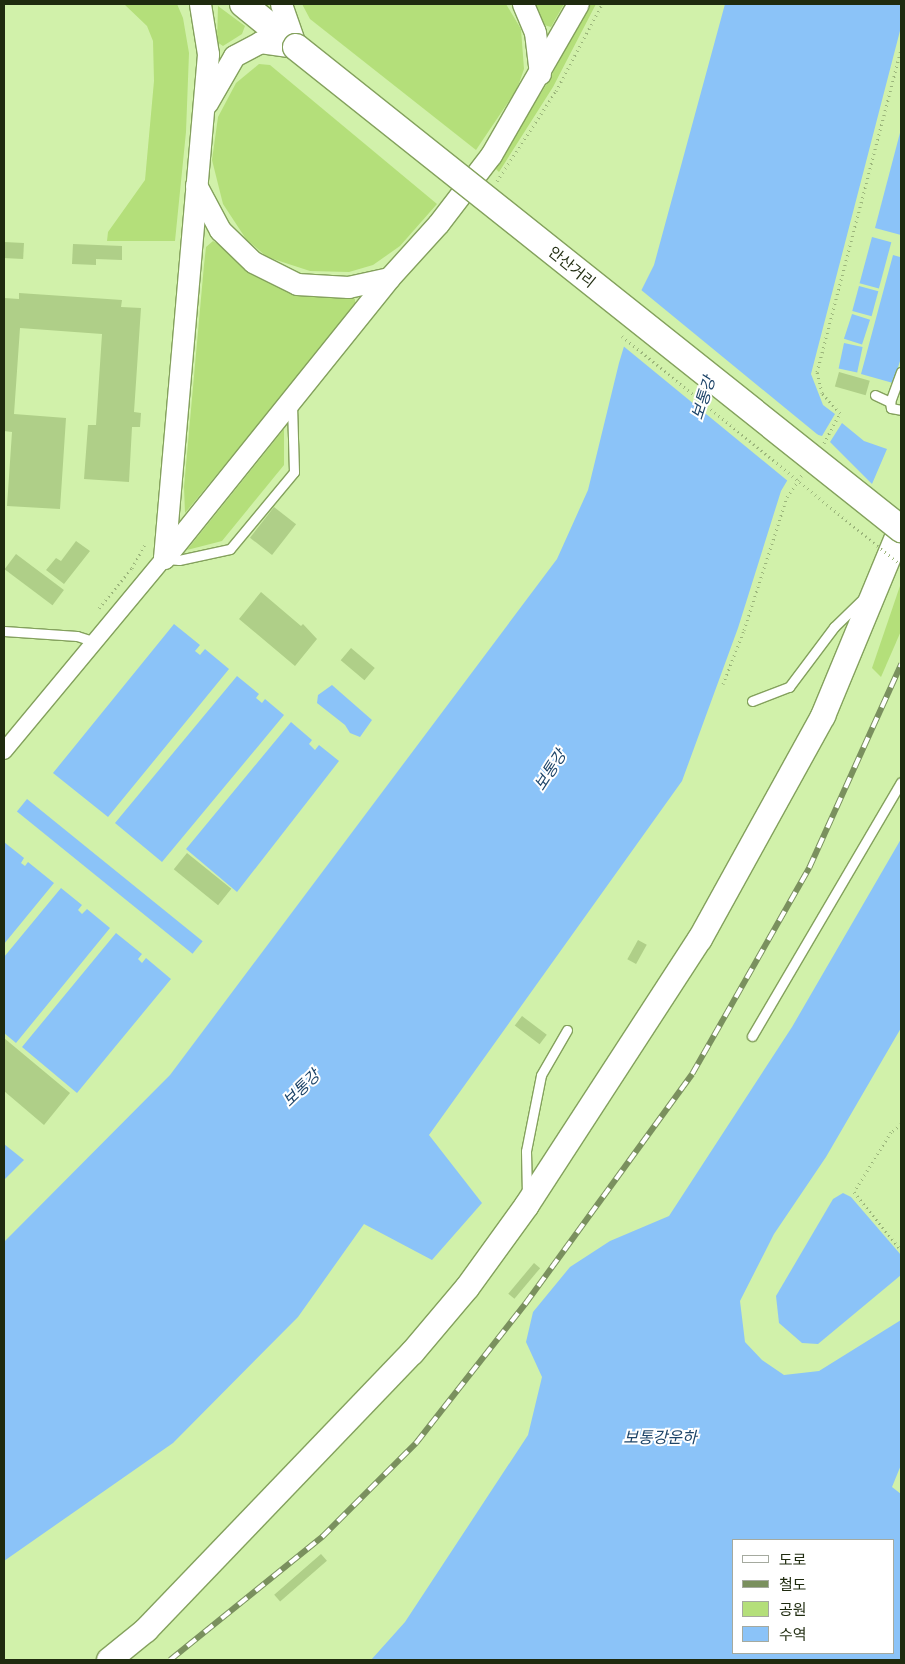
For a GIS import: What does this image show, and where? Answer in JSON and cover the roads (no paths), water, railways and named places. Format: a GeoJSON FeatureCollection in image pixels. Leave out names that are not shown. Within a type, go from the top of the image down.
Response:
{"type":"FeatureCollection","features":[{"type":"Feature","properties":{"kind":"main road","name":"안산거리"},"geometry":{"type":"LineString","coordinates":[[243,4],[901,529]]}},
{"type":"Feature","properties":{"kind":"main road"},"geometry":{"type":"LineString","coordinates":[[110,1660],[146,1630],[412,1353],[467,1288],[528,1205],[700,939],[823,716],[901,529]]}},
{"type":"Feature","properties":{"kind":"street"},"geometry":{"type":"LineString","coordinates":[[164,558],[200,120],[208,54],[200,4]]}},
{"type":"Feature","properties":{"kind":"street"},"geometry":{"type":"LineString","coordinates":[[200,120],[222,73],[234,56],[260,42],[296,47],[281,4]]}},
{"type":"Feature","properties":{"kind":"street"},"geometry":{"type":"LineString","coordinates":[[522,4],[534,32],[540,74]]}},
{"type":"Feature","properties":{"kind":"street"},"geometry":{"type":"LineString","coordinates":[[4,751],[292,402],[389,278],[438,224],[491,155],[540,74],[578,4]]}},
{"type":"Feature","properties":{"kind":"street"},"geometry":{"type":"LineString","coordinates":[[196,185],[220,230],[253,262],[288,280],[297,284],[348,287],[389,278]]}},
{"type":"Feature","properties":{"kind":"lane"},"geometry":{"type":"LineString","coordinates":[[901,372],[890,402],[890,408],[901,410]]}},
{"type":"Feature","properties":{"kind":"lane"},"geometry":{"type":"LineString","coordinates":[[875,395],[890,402]]}},
{"type":"Feature","properties":{"kind":"lane"},"geometry":{"type":"LineString","coordinates":[[164,558],[179,560],[230,549],[294,472],[292,402]]}},
{"type":"Feature","properties":{"kind":"lane"},"geometry":{"type":"LineString","coordinates":[[752,701],[789,687],[834,626],[879,583]]}},
{"type":"Feature","properties":{"kind":"lane"},"geometry":{"type":"LineString","coordinates":[[4,631],[77,636],[95,642]]}},
{"type":"Feature","properties":{"kind":"lane"},"geometry":{"type":"LineString","coordinates":[[752,1036],[901,782]]}},
{"type":"Feature","properties":{"kind":"lane"},"geometry":{"type":"LineString","coordinates":[[528,1205],[526,1151],[541,1075],[567,1030]]}},
{"type":"Feature","properties":{"kind":"water","name":"보통강"},"geometry":{"type":"Polygon","coordinates":[[[725,4],[901,4],[901,27],[811,374],[823,405],[835,414],[822,436],[815,434],[781,491],[738,628],[682,781],[429,1135],[482,1203],[432,1260],[364,1224],[298,1317],[173,1443],[4,1561],[4,1242],[170,1075],[557,559],[588,490],[619,363],[640,293],[654,265],[725,4]]]}},
{"type":"Feature","properties":{"kind":"water"},"geometry":{"type":"Polygon","coordinates":[[[901,129],[901,235],[875,228],[901,129]]]}},
{"type":"Feature","properties":{"kind":"water"},"geometry":{"type":"Polygon","coordinates":[[[872,237],[891,242],[879,289],[860,283],[872,237]]]}},
{"type":"Feature","properties":{"kind":"water"},"geometry":{"type":"Polygon","coordinates":[[[901,252],[901,358],[893,383],[861,374],[893,255],[900,257],[901,252]]]}},
{"type":"Feature","properties":{"kind":"water"},"geometry":{"type":"Polygon","coordinates":[[[859,286],[878,291],[872,316],[852,311],[859,286]]]}},
{"type":"Feature","properties":{"kind":"water"},"geometry":{"type":"Polygon","coordinates":[[[852,314],[870,320],[862,345],[844,339],[852,314]]]}},
{"type":"Feature","properties":{"kind":"water"},"geometry":{"type":"Polygon","coordinates":[[[844,343],[863,347],[857,372],[839,368],[844,343]]]}},
{"type":"Feature","properties":{"kind":"water"},"geometry":{"type":"Polygon","coordinates":[[[842,423],[864,441],[887,449],[872,484],[830,442],[842,423]]]}},
{"type":"Feature","properties":{"kind":"water"},"geometry":{"type":"Polygon","coordinates":[[[174,624],[200,645],[195,651],[200,655],[205,649],[229,669],[108,817],[53,773],[174,624]]]}},
{"type":"Feature","properties":{"kind":"water"},"geometry":{"type":"Polygon","coordinates":[[[237,676],[259,694],[256,698],[262,703],[265,699],[284,715],[162,862],[115,823],[237,676]]]}},
{"type":"Feature","properties":{"kind":"water"},"geometry":{"type":"Polygon","coordinates":[[[332,685],[372,720],[360,737],[350,733],[345,725],[317,703],[318,695],[332,685]]]}},
{"type":"Feature","properties":{"kind":"water"},"geometry":{"type":"Polygon","coordinates":[[[291,722],[312,740],[309,744],[315,750],[319,745],[339,761],[237,892],[186,849],[291,722]]]}},
{"type":"Feature","properties":{"kind":"water"},"geometry":{"type":"Polygon","coordinates":[[[27,799],[203,941],[193,954],[17,811],[27,799]]]}},
{"type":"Feature","properties":{"kind":"water","name":"보통강운하"},"geometry":{"type":"Polygon","coordinates":[[[901,839],[901,1028],[826,1157],[774,1234],[740,1301],[745,1342],[762,1360],[784,1375],[819,1371],[901,1320],[901,1465],[892,1487],[901,1494],[901,1660],[371,1660],[405,1622],[528,1435],[542,1377],[526,1342],[533,1312],[570,1267],[610,1241],[669,1216],[792,1027],[901,839]]]}},
{"type":"Feature","properties":{"kind":"water"},"geometry":{"type":"Polygon","coordinates":[[[4,842],[24,858],[21,863],[25,866],[28,862],[54,883],[4,944],[4,842]]]}},
{"type":"Feature","properties":{"kind":"water"},"geometry":{"type":"Polygon","coordinates":[[[61,888],[82,905],[78,910],[82,914],[87,909],[110,928],[16,1043],[4,1033],[4,957],[61,888]]]}},
{"type":"Feature","properties":{"kind":"water"},"geometry":{"type":"Polygon","coordinates":[[[116,933],[142,954],[138,959],[142,963],[146,958],[171,979],[77,1093],[22,1047],[116,933]]]}},
{"type":"Feature","properties":{"kind":"water"},"geometry":{"type":"Polygon","coordinates":[[[4,1144],[24,1160],[4,1180],[4,1144]]]}},
{"type":"Feature","properties":{"kind":"water"},"geometry":{"type":"Polygon","coordinates":[[[843,1193],[851,1197],[901,1255],[901,1275],[818,1344],[802,1343],[779,1323],[776,1296],[833,1199],[843,1193]]]}},
{"type":"Feature","properties":{"kind":"railway"},"geometry":{"type":"LineString","coordinates":[[170,1660],[322,1537],[416,1443],[525,1304],[692,1074],[809,868],[901,664]]}}]}
